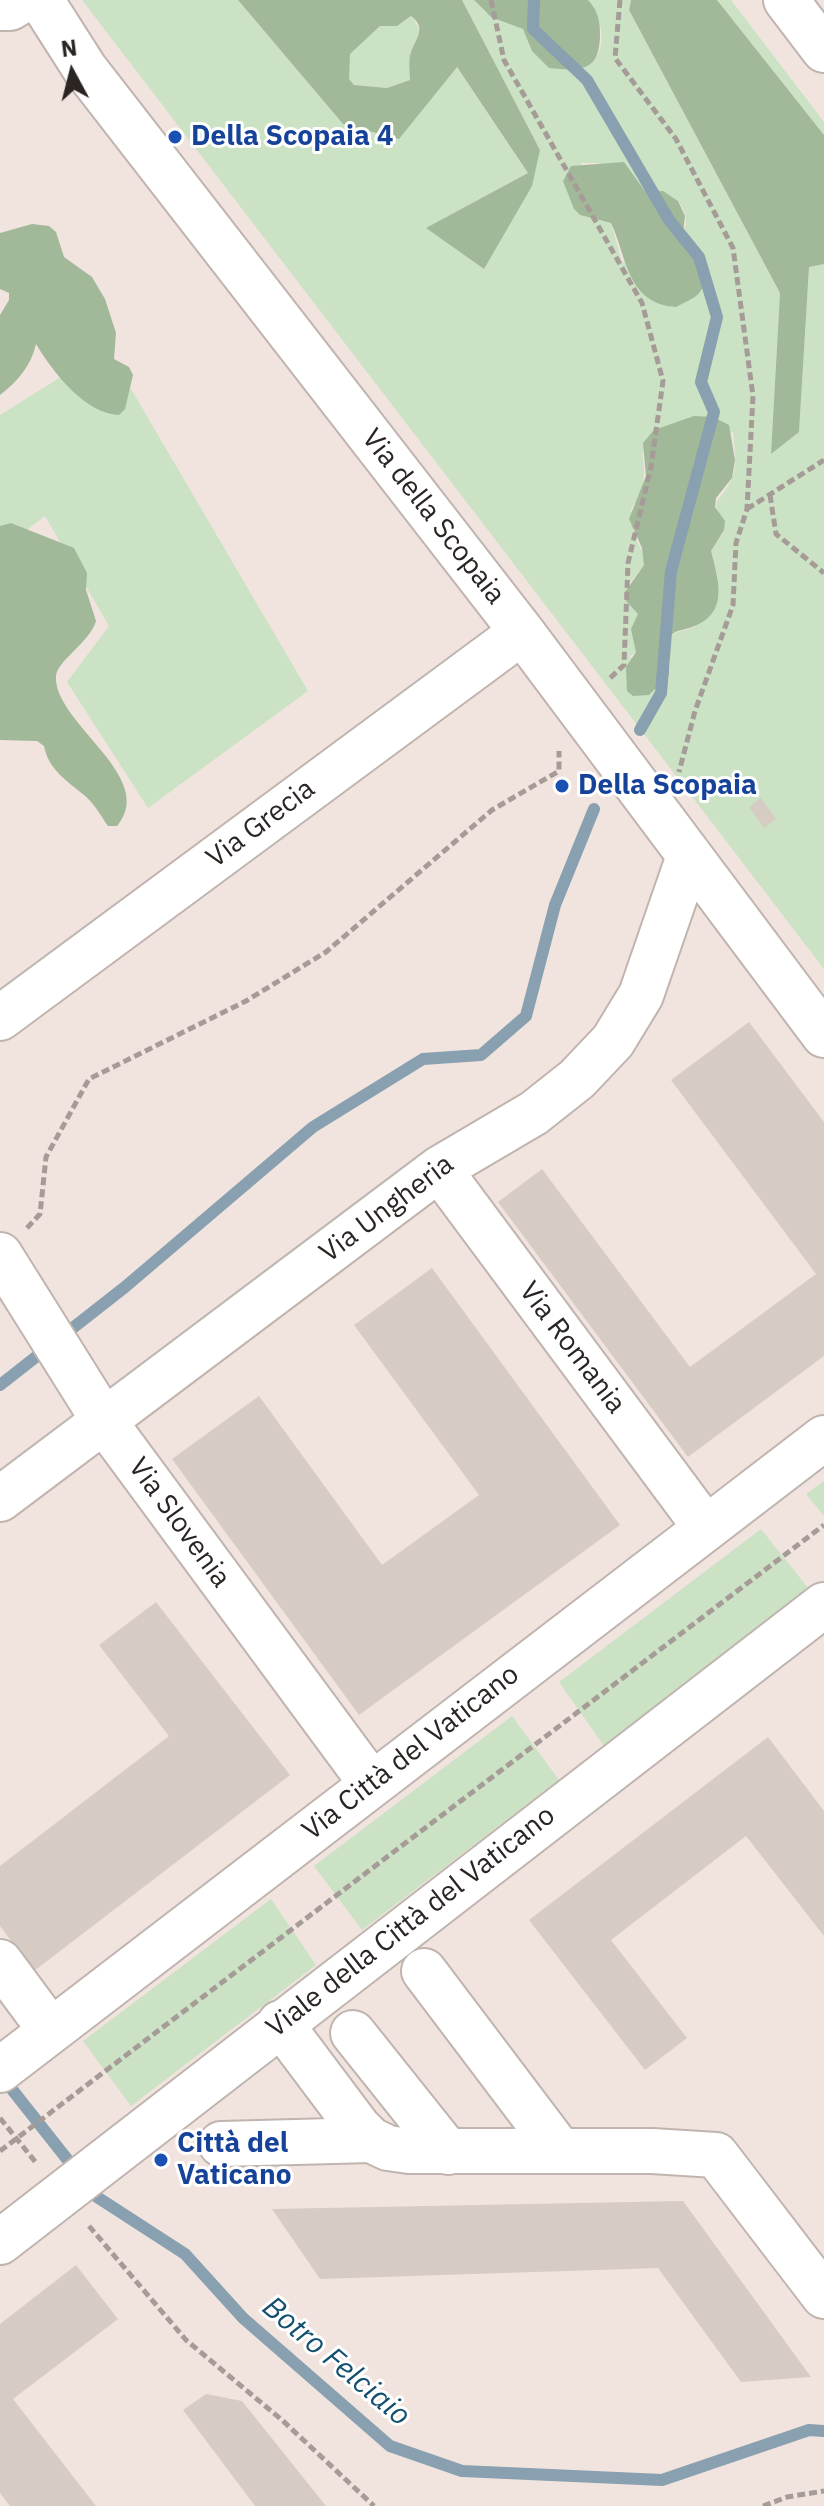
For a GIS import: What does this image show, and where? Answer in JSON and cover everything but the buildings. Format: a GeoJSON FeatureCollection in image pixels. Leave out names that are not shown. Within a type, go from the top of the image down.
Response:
{"type":"FeatureCollection","features":[{"type":"Feature","properties":{"kind":"street"},"geometry":{"type":"LineString","coordinates":[[786,0],[824,50]]}},
{"type":"Feature","properties":{"kind":"street","name":"Via della Scopaia"},"geometry":{"type":"LineString","coordinates":[[18,4],[85,69],[522,632],[824,1035]]}},
{"type":"Feature","properties":{"kind":"street","name":"Via Grecia"},"geometry":{"type":"LineString","coordinates":[[0,1018],[522,632]]}},
{"type":"Feature","properties":{"kind":"street","name":"Via Ungheria"},"geometry":{"type":"LineString","coordinates":[[0,1499],[95,1408],[439,1169],[534,1113],[577,1079],[613,1041],[641,995],[689,856]]}},
{"type":"Feature","properties":{"kind":"street","name":"Via Romania"},"geometry":{"type":"LineString","coordinates":[[439,1169],[705,1527]]}},
{"type":"Feature","properties":{"kind":"street","name":"Via Slovenia"},"geometry":{"type":"LineString","coordinates":[[9,1246],[31,1310],[95,1408],[371,1783]]}},
{"type":"Feature","properties":{"kind":"street","name":"Via Città del Vaticano"},"geometry":{"type":"LineString","coordinates":[[8,2064],[824,1438]]}},
{"type":"Feature","properties":{"kind":"street","name":"Viale della Città del Vaticano"},"geometry":{"type":"LineString","coordinates":[[0,2242],[68,2180],[280,2023],[824,1605]]}},
{"type":"Feature","properties":{"kind":"street"},"geometry":{"type":"LineString","coordinates":[[0,1962],[51,2031]]}},
{"type":"Feature","properties":{"kind":"street"},"geometry":{"type":"LineString","coordinates":[[424,1971],[560,2151]]}},
{"type":"Feature","properties":{"kind":"street"},"geometry":{"type":"LineString","coordinates":[[280,2023],[371,2140]]}},
{"type":"Feature","properties":{"kind":"street"},"geometry":{"type":"LineString","coordinates":[[353,2033],[448,2152]]}},
{"type":"Feature","properties":{"kind":"street"},"geometry":{"type":"LineString","coordinates":[[221,2144],[371,2140],[388,2148],[448,2152],[716,2155],[824,2296]]}},
{"type":"Feature","properties":{"kind":"path"},"geometry":{"type":"LineString","coordinates":[[491,0],[504,60],[642,303],[663,381],[651,467],[628,563],[624,665],[600,686]]}},
{"type":"Feature","properties":{"kind":"path"},"geometry":{"type":"LineString","coordinates":[[620,0],[615,58],[676,139],[733,248],[753,396],[747,509],[736,543],[733,605],[695,711],[676,784]]}},
{"type":"Feature","properties":{"kind":"path"},"geometry":{"type":"LineString","coordinates":[[747,509],[824,460]]}},
{"type":"Feature","properties":{"kind":"path"},"geometry":{"type":"LineString","coordinates":[[770,495],[776,534],[824,573]]}},
{"type":"Feature","properties":{"kind":"path"},"geometry":{"type":"LineString","coordinates":[[9,1246],[40,1214],[46,1157],[89,1079],[246,1001],[326,952],[492,810],[559,771],[559,750]]}},
{"type":"Feature","properties":{"kind":"path"},"geometry":{"type":"LineString","coordinates":[[0,2151],[824,1525]]}},
{"type":"Feature","properties":{"kind":"path"},"geometry":{"type":"LineString","coordinates":[[0,2118],[68,2180],[186,2340],[282,2420],[374,2506]]}},
{"type":"Feature","properties":{"kind":"path"},"geometry":{"type":"LineString","coordinates":[[763,2506],[787,2497],[824,2491]]}},
{"type":"Feature","properties":{"kind":"green space"},"geometry":{"type":"Polygon","coordinates":[[[82,0],[238,0],[343,124],[456,66],[528,173],[427,228],[484,269],[540,150],[462,0],[474,0],[485,12],[523,29],[583,68],[597,55],[602,37],[598,17],[588,0],[631,0],[629,10],[780,293],[771,453],[799,432],[809,266],[824,264],[824,969],[82,0]],[[581,163],[574,209],[580,215],[611,223],[622,262],[688,246],[682,241],[686,221],[678,201],[666,194],[645,191],[634,176],[597,163],[581,163]],[[733,432],[642,452],[643,482],[631,509],[634,535],[645,557],[644,565],[628,585],[626,601],[638,614],[636,652],[629,657],[670,666],[667,640],[672,634],[695,627],[718,577],[711,551],[724,530],[717,504],[734,473],[733,432]]]}},
{"type":"Feature","properties":{"kind":"green space"},"geometry":{"type":"Polygon","coordinates":[[[238,0],[462,0],[540,150],[532,186],[484,269],[426,228],[528,173],[457,67],[399,139],[343,124],[238,0]],[[411,16],[397,26],[380,26],[350,54],[349,79],[354,85],[387,88],[410,80],[410,55],[419,29],[411,16]]]}},
{"type":"Feature","properties":{"kind":"green space"},"geometry":{"type":"Polygon","coordinates":[[[474,0],[588,0],[600,24],[597,56],[579,69],[549,68],[532,51],[523,29],[491,17],[474,0]]]}},
{"type":"Feature","properties":{"kind":"green space"},"geometry":{"type":"Polygon","coordinates":[[[631,0],[717,0],[824,135],[824,264],[809,267],[799,432],[771,454],[780,293],[629,10],[631,0]]]}},
{"type":"Feature","properties":{"kind":"green space"},"geometry":{"type":"Polygon","coordinates":[[[717,0],[731,0],[824,122],[824,135],[717,0]]]}},
{"type":"Feature","properties":{"kind":"green space"},"geometry":{"type":"Polygon","coordinates":[[[412,16],[420,31],[410,54],[410,80],[387,88],[354,85],[349,79],[349,54],[380,26],[397,26],[412,16]]]}},
{"type":"Feature","properties":{"kind":"green space"},"geometry":{"type":"Polygon","coordinates":[[[624,162],[645,191],[663,191],[678,201],[685,216],[682,241],[696,257],[704,280],[697,295],[676,307],[660,304],[638,288],[611,223],[580,215],[574,209],[563,181],[571,166],[624,162]]]}},
{"type":"Feature","properties":{"kind":"green space"},"geometry":{"type":"Polygon","coordinates":[[[32,224],[49,226],[56,232],[64,257],[92,277],[105,299],[116,333],[114,359],[129,367],[133,375],[125,409],[119,415],[106,413],[82,399],[60,378],[36,344],[23,372],[0,395],[0,315],[9,300],[9,293],[0,289],[0,233],[32,224]]]}},
{"type":"Feature","properties":{"kind":"green space"},"geometry":{"type":"Polygon","coordinates":[[[107,348],[308,691],[148,808],[67,682],[109,626],[45,516],[0,551],[0,415],[107,348]]]}},
{"type":"Feature","properties":{"kind":"green space"},"geometry":{"type":"Polygon","coordinates":[[[694,416],[713,417],[729,425],[735,460],[732,478],[716,498],[715,507],[725,521],[724,530],[711,551],[717,574],[716,605],[704,621],[669,637],[669,675],[649,695],[633,696],[627,691],[626,667],[636,652],[631,629],[638,614],[626,601],[625,592],[644,565],[642,548],[629,519],[646,476],[643,443],[654,430],[694,416]]]}},
{"type":"Feature","properties":{"kind":"green space"},"geometry":{"type":"Polygon","coordinates":[[[11,523],[74,548],[87,573],[86,590],[96,621],[56,676],[59,694],[70,712],[115,769],[125,788],[126,807],[117,826],[108,826],[88,798],[59,774],[44,746],[37,741],[0,740],[0,526],[11,523]]]}},
{"type":"Feature","properties":{"kind":"green space"},"geometry":{"type":"Polygon","coordinates":[[[824,1481],[824,1516],[806,1494],[824,1481]]]}},
{"type":"Feature","properties":{"kind":"green space"},"geometry":{"type":"Polygon","coordinates":[[[761,1529],[809,1589],[604,1746],[559,1682],[761,1529]]]}},
{"type":"Feature","properties":{"kind":"green space"},"geometry":{"type":"Polygon","coordinates":[[[512,1716],[559,1780],[362,1930],[314,1866],[512,1716]]]}},
{"type":"Feature","properties":{"kind":"green space"},"geometry":{"type":"Polygon","coordinates":[[[271,1899],[316,1965],[131,2106],[83,2041],[271,1899]]]}},
{"type":"Feature","properties":{"kind":"waterway"},"geometry":{"type":"LineString","coordinates":[[534,0],[533,29],[587,80],[669,220],[699,257],[717,317],[701,382],[714,412],[671,571],[661,693],[640,730]]}},
{"type":"Feature","properties":{"kind":"waterway"},"geometry":{"type":"LineString","coordinates":[[0,1385],[125,1287],[313,1127],[423,1059],[481,1055],[526,1016],[555,905],[594,809]]}},
{"type":"Feature","properties":{"kind":"waterway","name":"Botro Felciaio"},"geometry":{"type":"LineString","coordinates":[[3,2078],[97,2197],[185,2254],[243,2318],[390,2446],[462,2471],[662,2480],[809,2430],[824,2431]]}},
{"type":"Feature","properties":{"kind":"place","name":"Della Scopaia 4"},"geometry":{"type":"Point","coordinates":[175,137]}},
{"type":"Feature","properties":{"kind":"place","name":"Della Scopaia"},"geometry":{"type":"Point","coordinates":[562,786]}},
{"type":"Feature","properties":{"kind":"place","name":"Città del Vaticano"},"geometry":{"type":"Point","coordinates":[161,2160]}}]}
